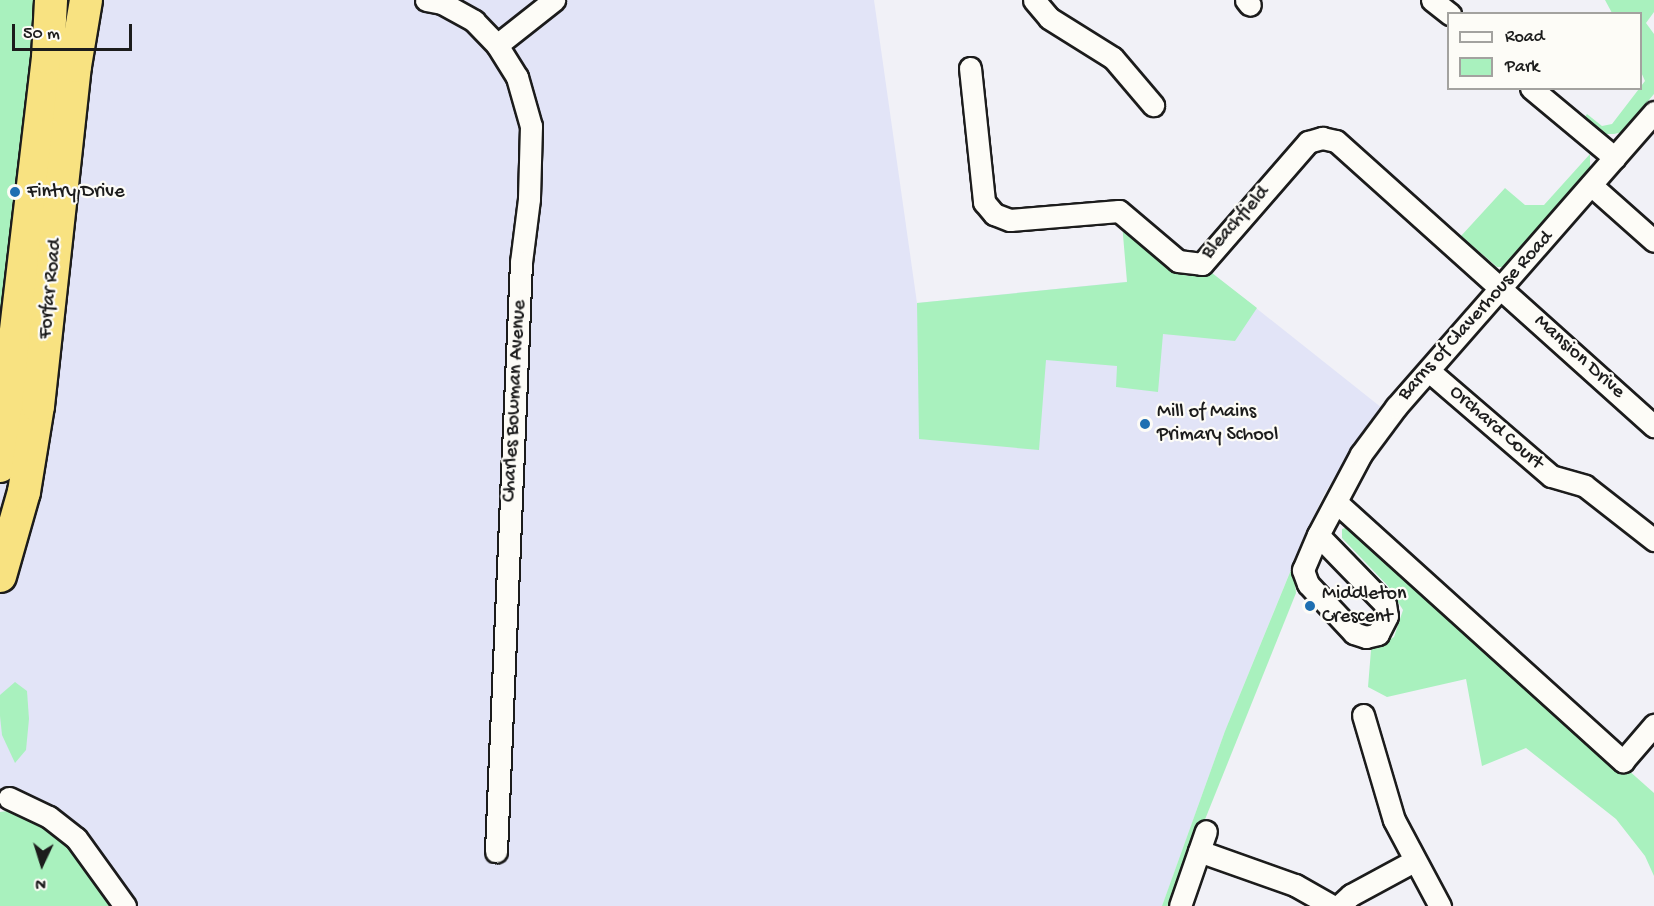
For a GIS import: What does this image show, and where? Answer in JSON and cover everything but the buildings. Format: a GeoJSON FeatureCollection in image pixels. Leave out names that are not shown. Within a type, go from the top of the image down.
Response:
{"type":"FeatureCollection","features":[{"type":"Feature","properties":{"kind":"highway","name":"Forfar Road"},"geometry":{"type":"LineString","coordinates":[[0,466],[47,70],[51,0]]}},
{"type":"Feature","properties":{"kind":"highway","name":"Forfar Road"},"geometry":{"type":"LineString","coordinates":[[0,576],[24,492],[38,406],[75,66],[86,0]]}},
{"type":"Feature","properties":{"kind":"street","name":"Charles Bowman Avenue"},"geometry":{"type":"LineString","coordinates":[[426,0],[442,3],[474,21],[497,45],[527,100],[532,161],[521,262],[496,851]]}},
{"type":"Feature","properties":{"kind":"street"},"geometry":{"type":"LineString","coordinates":[[497,45],[554,0]]}},
{"type":"Feature","properties":{"kind":"street"},"geometry":{"type":"LineString","coordinates":[[1034,0],[1049,18],[1113,58],[1153,105]]}},
{"type":"Feature","properties":{"kind":"street"},"geometry":{"type":"LineString","coordinates":[[1432,0],[1447,12]]}},
{"type":"Feature","properties":{"kind":"street","name":"Bleachfield"},"geometry":{"type":"LineString","coordinates":[[970,68],[984,202],[994,214],[1010,220],[1119,211],[1178,261],[1202,264],[1308,142],[1322,138],[1336,141],[1503,288]]}},
{"type":"Feature","properties":{"kind":"street"},"geometry":{"type":"LineString","coordinates":[[1533,90],[1615,158]]}},
{"type":"Feature","properties":{"kind":"street","name":"Barns of Claverhouse Road"},"geometry":{"type":"LineString","coordinates":[[1318,535],[1385,604],[1387,616],[1378,634],[1366,637],[1354,633],[1308,584],[1303,570],[1318,535],[1361,454],[1429,371],[1654,112]]}},
{"type":"Feature","properties":{"kind":"street"},"geometry":{"type":"LineString","coordinates":[[1592,185],[1651,232]]}},
{"type":"Feature","properties":{"kind":"street","name":"Mansion Drive"},"geometry":{"type":"LineString","coordinates":[[1503,288],[1654,426]]}},
{"type":"Feature","properties":{"kind":"street","name":"Orchard Court"},"geometry":{"type":"LineString","coordinates":[[1429,371],[1551,476],[1585,486],[1654,540]]}},
{"type":"Feature","properties":{"kind":"street"},"geometry":{"type":"LineString","coordinates":[[1336,502],[1623,761],[1654,725]]}},
{"type":"Feature","properties":{"kind":"street"},"geometry":{"type":"LineString","coordinates":[[1363,715],[1375,765],[1414,861],[1440,906]]}},
{"type":"Feature","properties":{"kind":"street"},"geometry":{"type":"LineString","coordinates":[[3,798],[49,817],[76,838],[126,906]]}},
{"type":"Feature","properties":{"kind":"street"},"geometry":{"type":"LineString","coordinates":[[1180,906],[1203,841],[1295,885],[1332,906]]}},
{"type":"Feature","properties":{"kind":"street"},"geometry":{"type":"LineString","coordinates":[[1339,906],[1351,895],[1414,861]]}},
{"type":"Feature","properties":{"kind":"shaded area"},"geometry":{"type":"Polygon","coordinates":[[[80,0],[874,0],[917,303],[1212,273],[1382,408],[1324,494],[1299,550],[1225,731],[1162,906],[125,906],[75,840],[0,799],[0,402],[80,0]]]}},
{"type":"Feature","properties":{"kind":"green space"},"geometry":{"type":"Polygon","coordinates":[[[0,0],[38,0],[0,399],[0,0]]]}},
{"type":"Feature","properties":{"kind":"green space"},"geometry":{"type":"Polygon","coordinates":[[[1605,0],[1654,0],[1654,12],[1646,23],[1654,34],[1654,94],[1622,132],[1604,134],[1584,118],[1587,114],[1602,126],[1612,124],[1638,90],[1642,90],[1645,81],[1642,74],[1642,12],[1611,12],[1605,0]]]}},
{"type":"Feature","properties":{"kind":"green space"},"geometry":{"type":"Polygon","coordinates":[[[1590,154],[1590,168],[1506,267],[1497,267],[1461,236],[1505,188],[1525,205],[1544,205],[1590,154]]]}},
{"type":"Feature","properties":{"kind":"green space"},"geometry":{"type":"Polygon","coordinates":[[[1122,223],[1172,269],[1188,276],[1212,273],[1257,308],[1235,341],[1163,334],[1158,392],[1116,387],[1117,366],[1046,360],[1039,450],[919,439],[917,303],[1127,282],[1122,223]]]}},
{"type":"Feature","properties":{"kind":"green space"},"geometry":{"type":"Polygon","coordinates":[[[1351,526],[1615,769],[1627,769],[1654,793],[1654,876],[1645,856],[1616,819],[1526,748],[1482,766],[1466,679],[1387,697],[1368,687],[1371,650],[1394,637],[1403,610],[1388,586],[1342,538],[1342,529],[1351,526]]]}},
{"type":"Feature","properties":{"kind":"green space"},"geometry":{"type":"Polygon","coordinates":[[[1293,565],[1296,593],[1168,906],[1162,906],[1225,731],[1293,565]]]}},
{"type":"Feature","properties":{"kind":"green space"},"geometry":{"type":"Polygon","coordinates":[[[15,682],[27,691],[29,719],[26,750],[15,763],[2,735],[0,695],[15,682]]]}},
{"type":"Feature","properties":{"kind":"green space"},"geometry":{"type":"Polygon","coordinates":[[[15,810],[68,841],[113,906],[0,906],[0,812],[15,810]]]}},
{"type":"Feature","properties":{"kind":"place","name":"Fintry Drive"},"geometry":{"type":"Point","coordinates":[15,192]}},
{"type":"Feature","properties":{"kind":"place","name":"Mill of Mains Primary School"},"geometry":{"type":"Point","coordinates":[1145,424]}},
{"type":"Feature","properties":{"kind":"place","name":"Middleton Crescent"},"geometry":{"type":"Point","coordinates":[1310,606]}}]}
